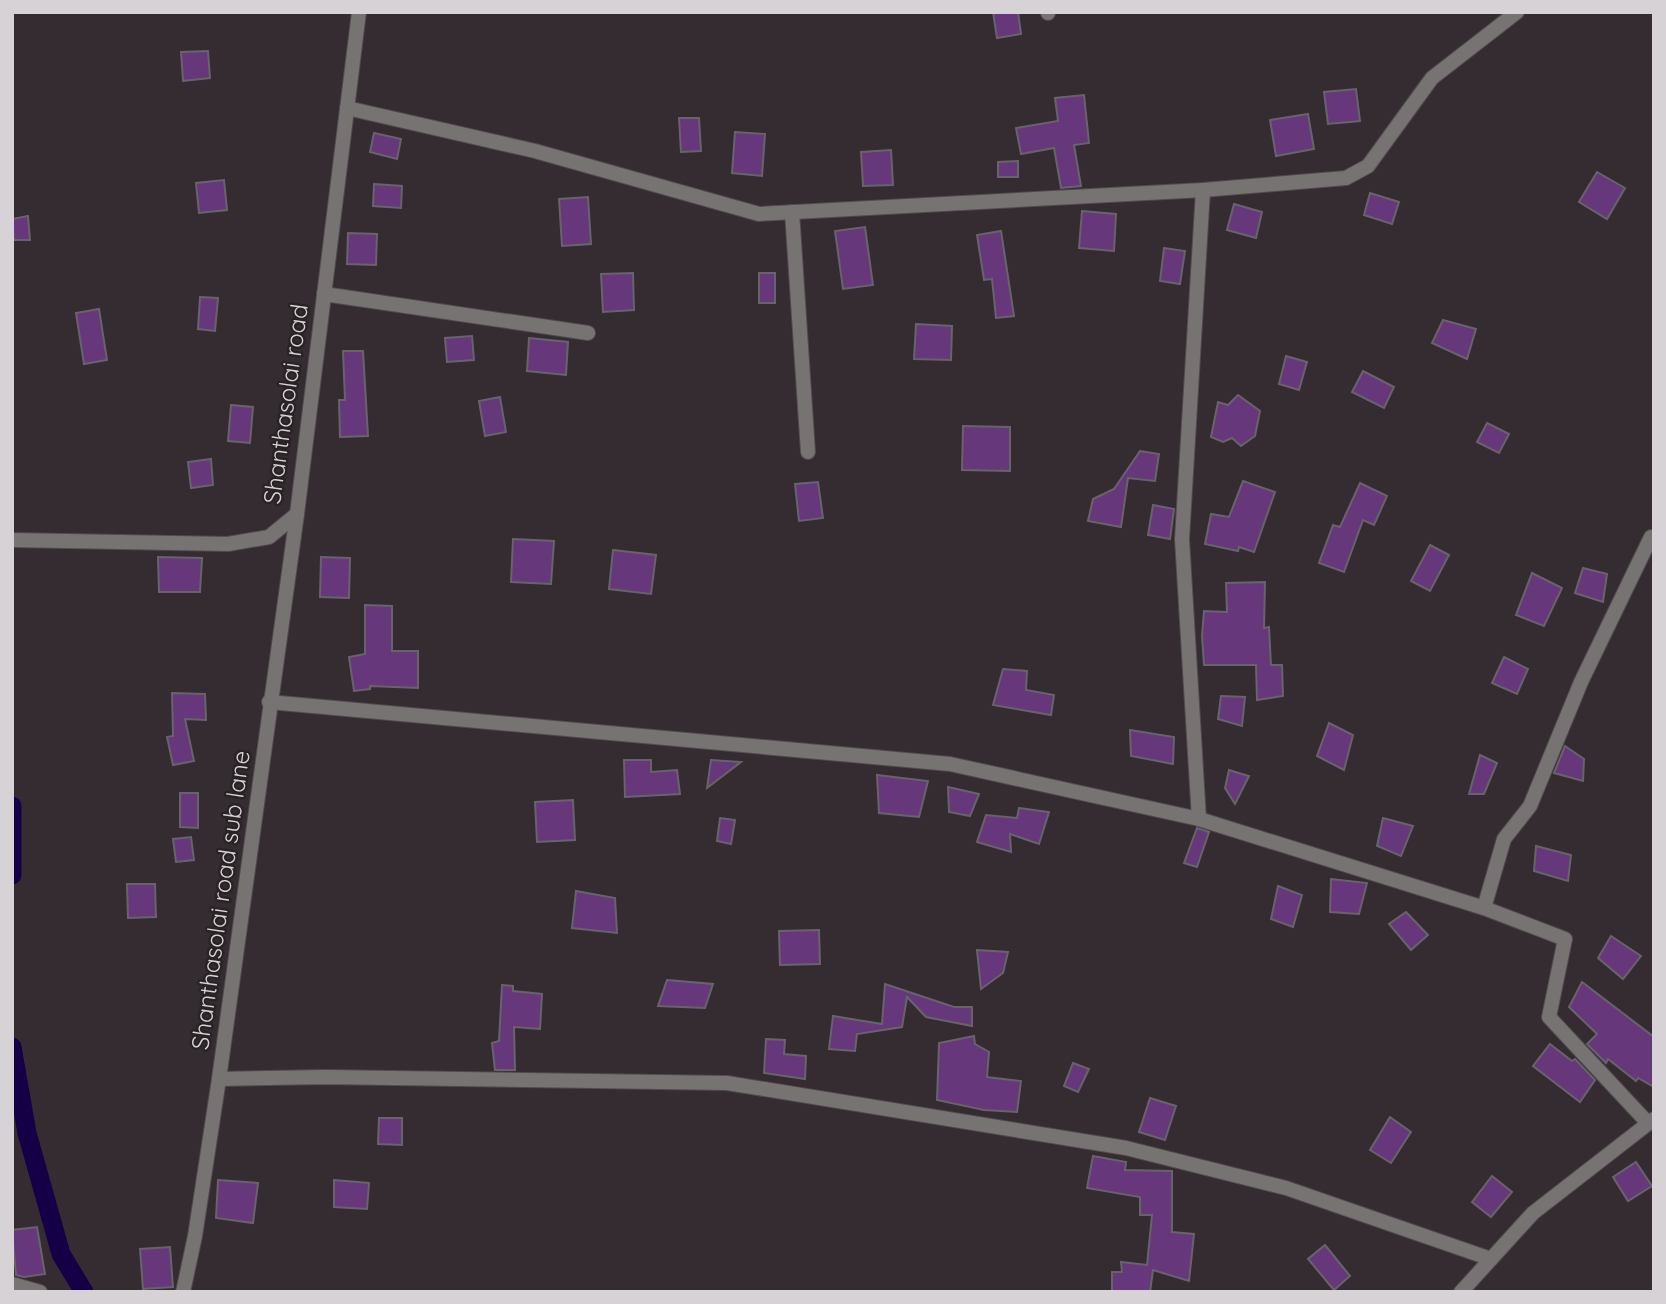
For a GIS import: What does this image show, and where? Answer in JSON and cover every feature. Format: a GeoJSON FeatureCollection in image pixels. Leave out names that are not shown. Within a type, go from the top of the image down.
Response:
{"type":"FeatureCollection","features":[{"type":"Feature","properties":{"kind":"street","name":"Shanthasolai road"},"geometry":{"type":"LineString","coordinates":[[12,540],[228,544],[269,537],[297,513],[359,12]]}},
{"type":"Feature","properties":{"kind":"street"},"geometry":{"type":"LineString","coordinates":[[346,108],[535,151],[760,214],[1203,190],[1346,178],[1368,166],[1432,78],[1517,12]]}},
{"type":"Feature","properties":{"kind":"street"},"geometry":{"type":"LineString","coordinates":[[1199,819],[1182,539],[1203,190]]}},
{"type":"Feature","properties":{"kind":"street"},"geometry":{"type":"LineString","coordinates":[[792,212],[808,452]]}},
{"type":"Feature","properties":{"kind":"street"},"geometry":{"type":"LineString","coordinates":[[324,294],[588,333]]}},
{"type":"Feature","properties":{"kind":"street","name":"Shanthasolai road sub lane"},"geometry":{"type":"LineString","coordinates":[[183,1292],[195,1236],[219,1079],[297,513]]}},
{"type":"Feature","properties":{"kind":"street"},"geometry":{"type":"LineString","coordinates":[[1484,908],[1504,839],[1530,806],[1581,682],[1651,537]]}},
{"type":"Feature","properties":{"kind":"street"},"geometry":{"type":"LineString","coordinates":[[269,702],[950,764],[1199,819],[1484,908],[1565,939],[1549,1017],[1650,1120],[1533,1213],[1462,1292]]}},
{"type":"Feature","properties":{"kind":"street"},"geometry":{"type":"LineString","coordinates":[[219,1079],[325,1077],[727,1083],[1126,1148],[1286,1188],[1491,1259]]}},
{"type":"Feature","properties":{"kind":"street"},"geometry":{"type":"LineString","coordinates":[[12,1284],[40,1292]]}},
{"type":"Feature","properties":{"kind":"building"},"geometry":{"type":"Polygon","coordinates":[[[993,12],[1018,12],[1021,34],[997,38],[993,12]]]}},
{"type":"Feature","properties":{"kind":"building"},"geometry":{"type":"Polygon","coordinates":[[[208,51],[210,78],[183,81],[181,52],[208,51]]]}},
{"type":"Feature","properties":{"kind":"building"},"geometry":{"type":"Polygon","coordinates":[[[1356,89],[1360,121],[1328,124],[1324,92],[1356,89]]]}},
{"type":"Feature","properties":{"kind":"building"},"geometry":{"type":"Polygon","coordinates":[[[1084,95],[1089,143],[1074,145],[1081,186],[1061,188],[1054,148],[1021,154],[1016,128],[1058,121],[1055,98],[1084,95]]]}},
{"type":"Feature","properties":{"kind":"building"},"geometry":{"type":"Polygon","coordinates":[[[1308,114],[1314,149],[1276,156],[1270,120],[1308,114]]]}},
{"type":"Feature","properties":{"kind":"building"},"geometry":{"type":"Polygon","coordinates":[[[679,118],[699,118],[701,151],[681,152],[679,118]]]}},
{"type":"Feature","properties":{"kind":"building"},"geometry":{"type":"Polygon","coordinates":[[[735,132],[765,134],[762,176],[732,173],[735,132]]]}},
{"type":"Feature","properties":{"kind":"building"},"geometry":{"type":"Polygon","coordinates":[[[374,133],[401,139],[397,159],[370,152],[374,133]]]}},
{"type":"Feature","properties":{"kind":"building"},"geometry":{"type":"Polygon","coordinates":[[[891,150],[893,185],[863,186],[861,152],[891,150]]]}},
{"type":"Feature","properties":{"kind":"building"},"geometry":{"type":"Polygon","coordinates":[[[1018,161],[1018,177],[998,177],[998,162],[1018,161]]]}},
{"type":"Feature","properties":{"kind":"building"},"geometry":{"type":"Polygon","coordinates":[[[1597,172],[1625,188],[1607,219],[1579,202],[1597,172]]]}},
{"type":"Feature","properties":{"kind":"building"},"geometry":{"type":"Polygon","coordinates":[[[224,180],[227,210],[199,213],[196,183],[224,180]]]}},
{"type":"Feature","properties":{"kind":"building"},"geometry":{"type":"Polygon","coordinates":[[[374,184],[402,186],[401,208],[373,206],[374,184]]]}},
{"type":"Feature","properties":{"kind":"building"},"geometry":{"type":"Polygon","coordinates":[[[1370,193],[1399,202],[1392,224],[1364,215],[1370,193]]]}},
{"type":"Feature","properties":{"kind":"building"},"geometry":{"type":"Polygon","coordinates":[[[588,197],[591,244],[562,246],[559,199],[588,197]]]}},
{"type":"Feature","properties":{"kind":"building"},"geometry":{"type":"Polygon","coordinates":[[[1234,204],[1262,212],[1256,238],[1227,230],[1234,204]]]}},
{"type":"Feature","properties":{"kind":"building"},"geometry":{"type":"Polygon","coordinates":[[[1082,211],[1116,214],[1114,251],[1079,248],[1082,211]]]}},
{"type":"Feature","properties":{"kind":"building"},"geometry":{"type":"Polygon","coordinates":[[[28,216],[30,240],[14,240],[12,219],[28,216]]]}},
{"type":"Feature","properties":{"kind":"building"},"geometry":{"type":"Polygon","coordinates":[[[865,227],[873,285],[843,289],[835,231],[865,227]]]}},
{"type":"Feature","properties":{"kind":"building"},"geometry":{"type":"Polygon","coordinates":[[[1001,231],[1014,316],[996,318],[992,279],[984,280],[977,235],[1001,231]]]}},
{"type":"Feature","properties":{"kind":"building"},"geometry":{"type":"Polygon","coordinates":[[[348,233],[377,234],[376,265],[347,264],[348,233]]]}},
{"type":"Feature","properties":{"kind":"building"},"geometry":{"type":"Polygon","coordinates":[[[1164,248],[1185,251],[1180,284],[1160,281],[1164,248]]]}},
{"type":"Feature","properties":{"kind":"building"},"geometry":{"type":"Polygon","coordinates":[[[633,273],[634,310],[603,312],[601,274],[633,273]]]}},
{"type":"Feature","properties":{"kind":"building"},"geometry":{"type":"Polygon","coordinates":[[[759,273],[775,273],[775,303],[759,303],[759,273]]]}},
{"type":"Feature","properties":{"kind":"building"},"geometry":{"type":"Polygon","coordinates":[[[200,297],[218,298],[215,331],[198,329],[200,297]]]}},
{"type":"Feature","properties":{"kind":"building"},"geometry":{"type":"Polygon","coordinates":[[[99,309],[107,360],[84,364],[76,313],[99,309]]]}},
{"type":"Feature","properties":{"kind":"building"},"geometry":{"type":"Polygon","coordinates":[[[1443,320],[1476,329],[1467,359],[1432,343],[1443,320]]]}},
{"type":"Feature","properties":{"kind":"building"},"geometry":{"type":"Polygon","coordinates":[[[916,324],[952,326],[951,360],[914,359],[916,324]]]}},
{"type":"Feature","properties":{"kind":"building"},"geometry":{"type":"Polygon","coordinates":[[[472,336],[474,360],[447,362],[445,338],[472,336]]]}},
{"type":"Feature","properties":{"kind":"building"},"geometry":{"type":"Polygon","coordinates":[[[529,338],[568,342],[566,375],[527,371],[529,338]]]}},
{"type":"Feature","properties":{"kind":"building"},"geometry":{"type":"Polygon","coordinates":[[[343,351],[363,351],[368,436],[340,437],[339,400],[345,400],[343,351]]]}},
{"type":"Feature","properties":{"kind":"building"},"geometry":{"type":"Polygon","coordinates":[[[1286,356],[1307,362],[1299,390],[1279,384],[1286,356]]]}},
{"type":"Feature","properties":{"kind":"building"},"geometry":{"type":"Polygon","coordinates":[[[1363,371],[1394,387],[1384,408],[1352,392],[1363,371]]]}},
{"type":"Feature","properties":{"kind":"building"},"geometry":{"type":"Polygon","coordinates":[[[1238,395],[1260,411],[1255,436],[1241,446],[1232,438],[1223,442],[1211,437],[1218,402],[1228,405],[1238,395]]]}},
{"type":"Feature","properties":{"kind":"building"},"geometry":{"type":"Polygon","coordinates":[[[500,397],[506,432],[485,436],[479,401],[500,397]]]}},
{"type":"Feature","properties":{"kind":"building"},"geometry":{"type":"Polygon","coordinates":[[[231,405],[253,407],[250,443],[228,441],[231,405]]]}},
{"type":"Feature","properties":{"kind":"building"},"geometry":{"type":"Polygon","coordinates":[[[1487,423],[1509,434],[1499,453],[1477,442],[1487,423]]]}},
{"type":"Feature","properties":{"kind":"building"},"geometry":{"type":"Polygon","coordinates":[[[963,426],[1010,427],[1010,471],[962,470],[963,426]]]}},
{"type":"Feature","properties":{"kind":"building"},"geometry":{"type":"Polygon","coordinates":[[[1140,451],[1159,454],[1155,481],[1128,478],[1121,527],[1088,521],[1093,499],[1114,489],[1140,451]]]}},
{"type":"Feature","properties":{"kind":"building"},"geometry":{"type":"Polygon","coordinates":[[[211,459],[213,485],[191,488],[188,462],[211,459]]]}},
{"type":"Feature","properties":{"kind":"building"},"geometry":{"type":"Polygon","coordinates":[[[1243,481],[1275,492],[1254,552],[1239,547],[1238,551],[1205,544],[1211,514],[1229,517],[1243,481]]]}},
{"type":"Feature","properties":{"kind":"building"},"geometry":{"type":"Polygon","coordinates":[[[818,482],[823,518],[799,521],[795,484],[818,482]]]}},
{"type":"Feature","properties":{"kind":"building"},"geometry":{"type":"Polygon","coordinates":[[[1360,483],[1387,496],[1374,525],[1363,520],[1344,572],[1319,563],[1333,525],[1340,527],[1360,483]]]}},
{"type":"Feature","properties":{"kind":"building"},"geometry":{"type":"Polygon","coordinates":[[[1153,505],[1174,509],[1170,539],[1148,535],[1153,505]]]}},
{"type":"Feature","properties":{"kind":"building"},"geometry":{"type":"Polygon","coordinates":[[[513,539],[554,541],[551,584],[511,582],[513,539]]]}},
{"type":"Feature","properties":{"kind":"building"},"geometry":{"type":"Polygon","coordinates":[[[1430,545],[1449,555],[1430,591],[1411,581],[1430,545]]]}},
{"type":"Feature","properties":{"kind":"building"},"geometry":{"type":"Polygon","coordinates":[[[613,550],[656,555],[651,594],[609,589],[613,550]]]}},
{"type":"Feature","properties":{"kind":"building"},"geometry":{"type":"Polygon","coordinates":[[[158,557],[202,558],[200,592],[159,592],[158,557]]]}},
{"type":"Feature","properties":{"kind":"building"},"geometry":{"type":"Polygon","coordinates":[[[321,557],[350,558],[349,598],[320,597],[321,557]]]}},
{"type":"Feature","properties":{"kind":"building"},"geometry":{"type":"Polygon","coordinates":[[[1583,568],[1607,574],[1603,602],[1575,593],[1583,568]]]}},
{"type":"Feature","properties":{"kind":"building"},"geometry":{"type":"Polygon","coordinates":[[[1532,573],[1562,588],[1544,626],[1516,615],[1532,573]]]}},
{"type":"Feature","properties":{"kind":"building"},"geometry":{"type":"Polygon","coordinates":[[[1265,582],[1264,628],[1269,627],[1271,665],[1282,665],[1283,696],[1257,700],[1256,665],[1204,665],[1202,636],[1204,611],[1227,612],[1226,583],[1265,582]]]}},
{"type":"Feature","properties":{"kind":"building"},"geometry":{"type":"Polygon","coordinates":[[[365,605],[392,606],[392,651],[418,651],[418,688],[370,686],[370,689],[354,691],[349,657],[365,654],[365,605]]]}},
{"type":"Feature","properties":{"kind":"building"},"geometry":{"type":"Polygon","coordinates":[[[1504,657],[1528,669],[1517,694],[1492,683],[1504,657]]]}},
{"type":"Feature","properties":{"kind":"building"},"geometry":{"type":"Polygon","coordinates":[[[1003,669],[1027,671],[1026,690],[1054,695],[1051,715],[993,705],[1003,669]]]}},
{"type":"Feature","properties":{"kind":"building"},"geometry":{"type":"Polygon","coordinates":[[[172,693],[205,694],[206,720],[185,719],[194,761],[173,765],[167,737],[173,736],[172,693]]]}},
{"type":"Feature","properties":{"kind":"building"},"geometry":{"type":"Polygon","coordinates":[[[1221,696],[1245,697],[1242,726],[1218,719],[1221,696]]]}},
{"type":"Feature","properties":{"kind":"building"},"geometry":{"type":"Polygon","coordinates":[[[1329,723],[1353,735],[1344,770],[1317,756],[1329,723]]]}},
{"type":"Feature","properties":{"kind":"building"},"geometry":{"type":"Polygon","coordinates":[[[1130,730],[1174,737],[1173,764],[1131,756],[1130,730]]]}},
{"type":"Feature","properties":{"kind":"building"},"geometry":{"type":"Polygon","coordinates":[[[1565,746],[1584,759],[1583,781],[1554,773],[1565,746]]]}},
{"type":"Feature","properties":{"kind":"building"},"geometry":{"type":"Polygon","coordinates":[[[1480,755],[1497,763],[1484,794],[1469,794],[1480,755]]]}},
{"type":"Feature","properties":{"kind":"building"},"geometry":{"type":"Polygon","coordinates":[[[624,760],[651,760],[651,772],[677,770],[680,794],[625,797],[624,760]]]}},
{"type":"Feature","properties":{"kind":"building"},"geometry":{"type":"Polygon","coordinates":[[[711,760],[741,762],[707,788],[711,760]]]}},
{"type":"Feature","properties":{"kind":"building"},"geometry":{"type":"Polygon","coordinates":[[[1229,770],[1249,776],[1235,804],[1225,788],[1229,770]]]}},
{"type":"Feature","properties":{"kind":"building"},"geometry":{"type":"Polygon","coordinates":[[[877,775],[928,781],[919,817],[879,813],[877,775]]]}},
{"type":"Feature","properties":{"kind":"building"},"geometry":{"type":"Polygon","coordinates":[[[948,787],[979,794],[970,816],[949,812],[948,787]]]}},
{"type":"Feature","properties":{"kind":"building"},"geometry":{"type":"Polygon","coordinates":[[[180,793],[198,793],[198,828],[180,827],[180,793]]]}},
{"type":"Feature","properties":{"kind":"building"},"geometry":{"type":"Polygon","coordinates":[[[573,800],[575,840],[537,842],[535,802],[573,800]]]}},
{"type":"Feature","properties":{"kind":"building"},"geometry":{"type":"Polygon","coordinates":[[[1019,808],[1049,812],[1039,844],[1010,834],[1011,852],[977,842],[986,815],[1017,818],[1019,808]]]}},
{"type":"Feature","properties":{"kind":"building"},"geometry":{"type":"Polygon","coordinates":[[[720,818],[735,820],[731,844],[717,841],[720,818]]]}},
{"type":"Feature","properties":{"kind":"building"},"geometry":{"type":"Polygon","coordinates":[[[1383,818],[1413,826],[1401,856],[1377,846],[1383,818]]]}},
{"type":"Feature","properties":{"kind":"building"},"geometry":{"type":"Polygon","coordinates":[[[1197,828],[1209,832],[1197,867],[1184,863],[1197,828]]]}},
{"type":"Feature","properties":{"kind":"building"},"geometry":{"type":"Polygon","coordinates":[[[191,837],[194,860],[176,862],[173,839],[191,837]]]}},
{"type":"Feature","properties":{"kind":"building"},"geometry":{"type":"Polygon","coordinates":[[[1536,846],[1571,855],[1568,881],[1534,871],[1536,846]]]}},
{"type":"Feature","properties":{"kind":"building"},"geometry":{"type":"Polygon","coordinates":[[[1331,879],[1367,883],[1359,914],[1330,912],[1331,879]]]}},
{"type":"Feature","properties":{"kind":"building"},"geometry":{"type":"Polygon","coordinates":[[[127,884],[155,884],[156,917],[128,918],[127,884]]]}},
{"type":"Feature","properties":{"kind":"building"},"geometry":{"type":"Polygon","coordinates":[[[1278,886],[1302,895],[1293,927],[1271,919],[1278,886]]]}},
{"type":"Feature","properties":{"kind":"building"},"geometry":{"type":"Polygon","coordinates":[[[576,891],[615,898],[617,933],[572,928],[576,891]]]}},
{"type":"Feature","properties":{"kind":"building"},"geometry":{"type":"Polygon","coordinates":[[[1406,912],[1428,935],[1411,950],[1389,924],[1406,912]]]}},
{"type":"Feature","properties":{"kind":"building"},"geometry":{"type":"Polygon","coordinates":[[[819,930],[820,964],[780,965],[779,931],[819,930]]]}},
{"type":"Feature","properties":{"kind":"building"},"geometry":{"type":"Polygon","coordinates":[[[1611,936],[1641,956],[1623,979],[1598,958],[1611,936]]]}},
{"type":"Feature","properties":{"kind":"building"},"geometry":{"type":"Polygon","coordinates":[[[977,950],[1008,952],[1003,973],[981,989],[977,950]]]}},
{"type":"Feature","properties":{"kind":"building"},"geometry":{"type":"Polygon","coordinates":[[[667,980],[713,984],[705,1008],[658,1006],[667,980]]]}},
{"type":"Feature","properties":{"kind":"building"},"geometry":{"type":"Polygon","coordinates":[[[1582,982],[1654,1037],[1654,1087],[1638,1078],[1636,1081],[1608,1059],[1606,1063],[1587,1044],[1597,1034],[1569,1007],[1582,982]]]}},
{"type":"Feature","properties":{"kind":"building"},"geometry":{"type":"Polygon","coordinates":[[[885,984],[954,1007],[972,1007],[972,1026],[926,1017],[907,997],[902,1027],[857,1034],[855,1051],[829,1049],[833,1016],[882,1024],[885,984]]]}},
{"type":"Feature","properties":{"kind":"building"},"geometry":{"type":"Polygon","coordinates":[[[502,985],[513,986],[513,991],[542,994],[540,1029],[514,1027],[515,1070],[495,1070],[492,1043],[499,1041],[502,985]]]}},
{"type":"Feature","properties":{"kind":"building"},"geometry":{"type":"Polygon","coordinates":[[[974,1036],[975,1044],[989,1052],[987,1077],[1021,1081],[1017,1112],[984,1110],[937,1100],[939,1043],[974,1036]]]}},
{"type":"Feature","properties":{"kind":"building"},"geometry":{"type":"Polygon","coordinates":[[[766,1039],[785,1040],[784,1054],[806,1056],[805,1079],[764,1073],[766,1039]]]}},
{"type":"Feature","properties":{"kind":"building"},"geometry":{"type":"Polygon","coordinates":[[[1550,1044],[1572,1061],[1575,1059],[1595,1080],[1580,1102],[1533,1066],[1550,1044]]]}},
{"type":"Feature","properties":{"kind":"building"},"geometry":{"type":"Polygon","coordinates":[[[1073,1063],[1089,1069],[1078,1092],[1064,1086],[1073,1063]]]}},
{"type":"Feature","properties":{"kind":"building"},"geometry":{"type":"Polygon","coordinates":[[[1150,1098],[1176,1106],[1165,1140],[1139,1132],[1150,1098]]]}},
{"type":"Feature","properties":{"kind":"building"},"geometry":{"type":"Polygon","coordinates":[[[1390,1117],[1411,1132],[1391,1163],[1370,1150],[1390,1117]]]}},
{"type":"Feature","properties":{"kind":"building"},"geometry":{"type":"Polygon","coordinates":[[[379,1118],[402,1118],[402,1145],[378,1144],[379,1118]]]}},
{"type":"Feature","properties":{"kind":"building"},"geometry":{"type":"Polygon","coordinates":[[[1093,1156],[1126,1162],[1125,1170],[1172,1171],[1172,1232],[1194,1234],[1189,1281],[1153,1270],[1150,1292],[1112,1292],[1112,1272],[1122,1272],[1121,1262],[1147,1265],[1152,1215],[1140,1215],[1140,1197],[1087,1188],[1093,1156]]]}},
{"type":"Feature","properties":{"kind":"building"},"geometry":{"type":"Polygon","coordinates":[[[1636,1162],[1652,1186],[1628,1201],[1613,1177],[1636,1162]]]}},
{"type":"Feature","properties":{"kind":"building"},"geometry":{"type":"Polygon","coordinates":[[[1492,1176],[1512,1192],[1491,1217],[1472,1202],[1492,1176]]]}},
{"type":"Feature","properties":{"kind":"building"},"geometry":{"type":"Polygon","coordinates":[[[218,1180],[258,1183],[253,1223],[216,1218],[218,1180]]]}},
{"type":"Feature","properties":{"kind":"building"},"geometry":{"type":"Polygon","coordinates":[[[334,1180],[369,1183],[367,1209],[334,1207],[334,1180]]]}},
{"type":"Feature","properties":{"kind":"building"},"geometry":{"type":"Polygon","coordinates":[[[37,1227],[45,1274],[24,1277],[16,1275],[12,1230],[37,1227]]]}},
{"type":"Feature","properties":{"kind":"building"},"geometry":{"type":"Polygon","coordinates":[[[1325,1245],[1350,1276],[1334,1290],[1308,1259],[1325,1245]]]}},
{"type":"Feature","properties":{"kind":"building"},"geometry":{"type":"Polygon","coordinates":[[[170,1247],[173,1287],[143,1289],[140,1249],[170,1247]]]}},
{"type":"Feature","properties":{"kind":"waterway"},"geometry":{"type":"LineString","coordinates":[[12,806],[12,875]]}},
{"type":"Feature","properties":{"kind":"waterway"},"geometry":{"type":"LineString","coordinates":[[12,1047],[27,1133],[61,1254],[84,1292]]}}]}
